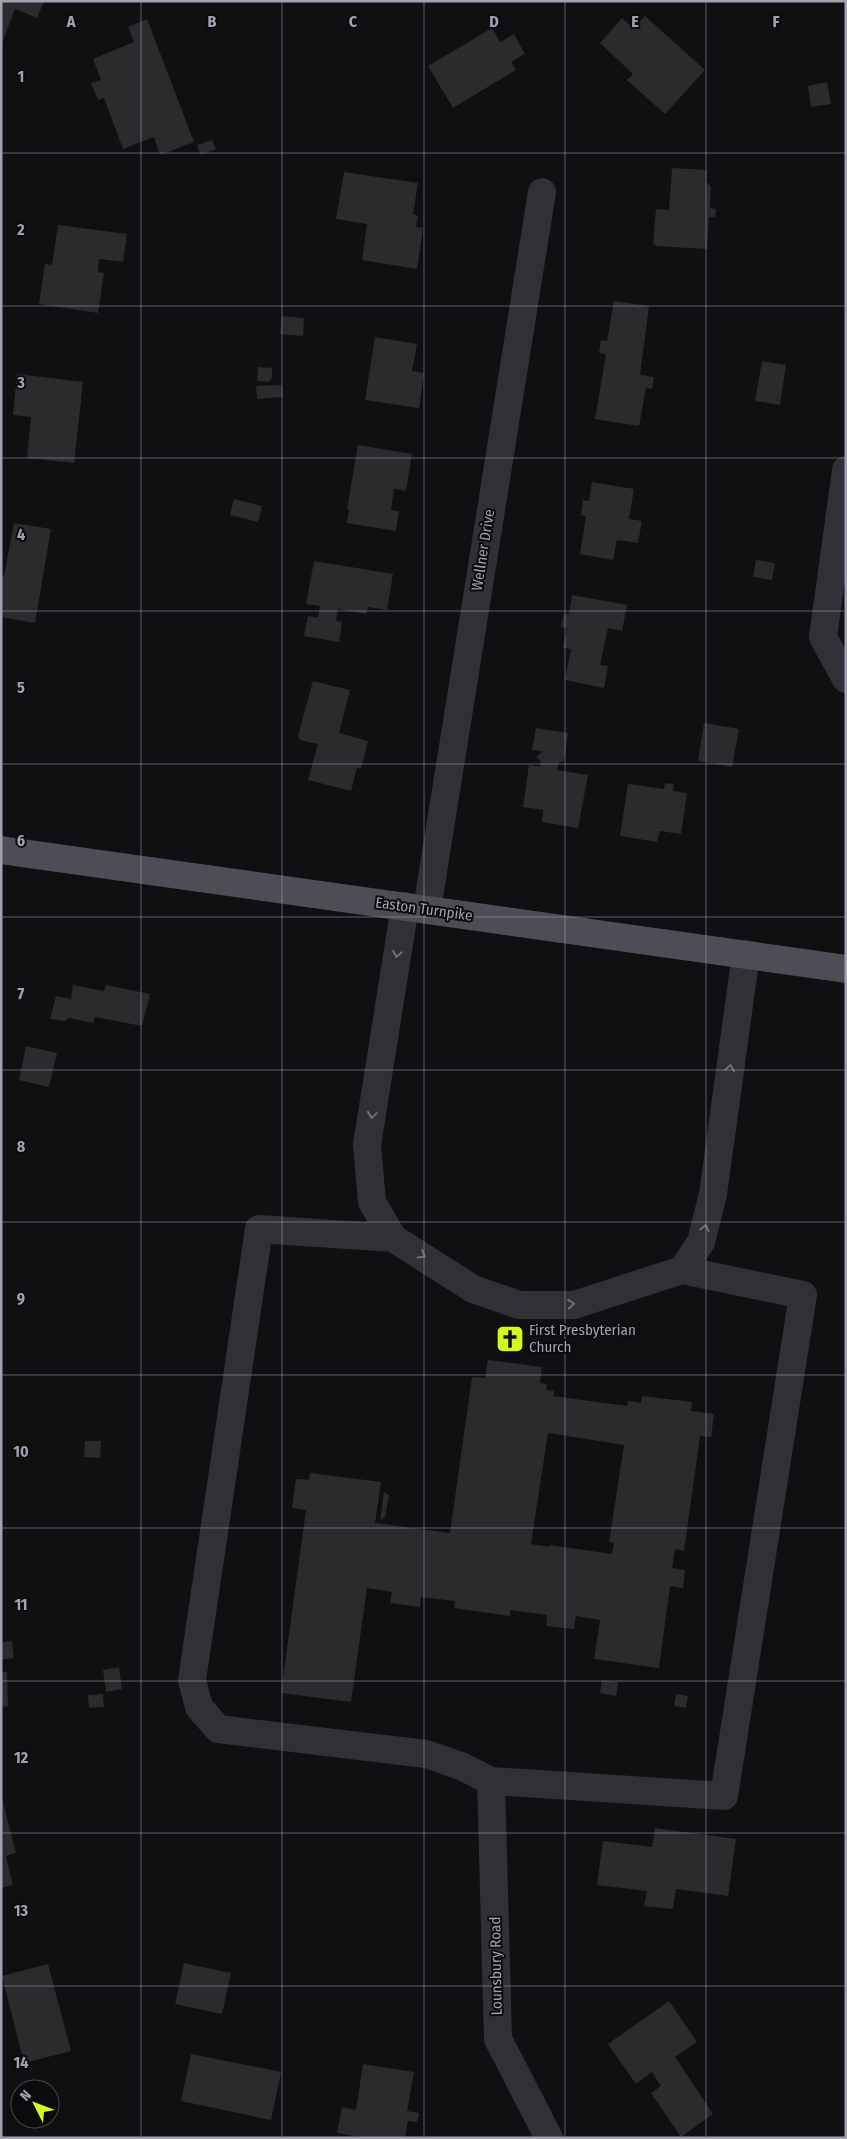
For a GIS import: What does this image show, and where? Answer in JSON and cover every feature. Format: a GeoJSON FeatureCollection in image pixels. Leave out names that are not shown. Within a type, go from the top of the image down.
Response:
{"type":"FeatureCollection","features":[{"type":"Feature","properties":{"kind":"main road","name":"Easton Turnpike"},"geometry":{"type":"LineString","coordinates":[[1,850],[846,969]]}},
{"type":"Feature","properties":{"kind":"street","name":"Wellner Drive"},"geometry":{"type":"LineString","coordinates":[[393,1238],[372,1202],[367,1145],[416,907],[542,192]]}},
{"type":"Feature","properties":{"kind":"street"},"geometry":{"type":"LineString","coordinates":[[846,470],[823,637],[846,678]]}},
{"type":"Feature","properties":{"kind":"street"},"geometry":{"type":"LineString","coordinates":[[682,1270],[701,1242],[713,1194],[746,954]]}},
{"type":"Feature","properties":{"kind":"street"},"geometry":{"type":"LineString","coordinates":[[259,1229],[393,1238],[473,1289],[519,1304],[574,1305],[682,1270],[803,1295],[724,1796],[491,1781],[462,1766],[426,1754],[218,1729],[199,1707],[192,1680],[259,1229]]}},
{"type":"Feature","properties":{"kind":"street","name":"Lounsbury Road"},"geometry":{"type":"LineString","coordinates":[[491,1781],[498,2039],[549,2138]]}},
{"type":"Feature","properties":{"kind":"building"},"geometry":{"type":"Polygon","coordinates":[[[1,1],[44,1],[37,18],[15,9],[1,46],[1,1]]]}},
{"type":"Feature","properties":{"kind":"building"},"geometry":{"type":"Polygon","coordinates":[[[645,16],[705,70],[665,114],[627,80],[633,74],[600,43],[622,18],[633,28],[645,16]]]}},
{"type":"Feature","properties":{"kind":"building"},"geometry":{"type":"Polygon","coordinates":[[[147,19],[194,142],[160,155],[154,137],[123,149],[104,98],[98,100],[91,83],[101,80],[93,59],[134,42],[128,27],[147,19]]]}},
{"type":"Feature","properties":{"kind":"building"},"geometry":{"type":"Polygon","coordinates":[[[492,28],[500,42],[514,34],[525,54],[511,62],[516,70],[453,108],[428,66],[492,28]]]}},
{"type":"Feature","properties":{"kind":"building"},"geometry":{"type":"Polygon","coordinates":[[[827,82],[831,104],[811,107],[808,86],[827,82]]]}},
{"type":"Feature","properties":{"kind":"building"},"geometry":{"type":"Polygon","coordinates":[[[212,140],[216,149],[200,155],[197,145],[212,140]]]}},
{"type":"Feature","properties":{"kind":"building"},"geometry":{"type":"Polygon","coordinates":[[[672,168],[707,170],[706,182],[711,186],[710,208],[716,209],[715,217],[709,217],[707,249],[656,246],[653,243],[656,209],[669,210],[672,168]]]}},
{"type":"Feature","properties":{"kind":"building"},"geometry":{"type":"Polygon","coordinates":[[[344,172],[418,183],[413,214],[418,216],[416,227],[423,228],[417,269],[362,260],[367,224],[336,219],[344,172]]]}},
{"type":"Feature","properties":{"kind":"building"},"geometry":{"type":"Polygon","coordinates":[[[58,225],[127,234],[123,262],[99,259],[98,272],[104,273],[98,313],[39,304],[45,264],[52,265],[58,225]]]}},
{"type":"Feature","properties":{"kind":"building"},"geometry":{"type":"Polygon","coordinates":[[[614,301],[649,306],[640,375],[654,377],[652,389],[646,388],[639,426],[595,419],[606,354],[599,353],[601,340],[607,341],[614,301]]]}},
{"type":"Feature","properties":{"kind":"building"},"geometry":{"type":"Polygon","coordinates":[[[282,316],[304,318],[303,336],[280,334],[282,316]]]}},
{"type":"Feature","properties":{"kind":"building"},"geometry":{"type":"Polygon","coordinates":[[[375,337],[417,344],[412,371],[424,373],[419,408],[365,400],[375,337]]]}},
{"type":"Feature","properties":{"kind":"building"},"geometry":{"type":"Polygon","coordinates":[[[762,361],[786,365],[780,405],[755,401],[762,361]]]}},
{"type":"Feature","properties":{"kind":"building"},"geometry":{"type":"Polygon","coordinates":[[[258,367],[272,368],[272,378],[269,382],[257,381],[258,367]]]}},
{"type":"Feature","properties":{"kind":"building"},"geometry":{"type":"Polygon","coordinates":[[[17,374],[83,382],[74,463],[27,458],[31,417],[13,415],[17,374]]]}},
{"type":"Feature","properties":{"kind":"building"},"geometry":{"type":"Polygon","coordinates":[[[282,385],[283,397],[257,399],[256,386],[282,385]]]}},
{"type":"Feature","properties":{"kind":"building"},"geometry":{"type":"Polygon","coordinates":[[[358,445],[412,454],[406,491],[394,489],[391,510],[399,511],[396,531],[347,523],[349,509],[347,509],[358,445]]]}},
{"type":"Feature","properties":{"kind":"building"},"geometry":{"type":"Polygon","coordinates":[[[592,482],[634,489],[629,519],[642,521],[638,543],[617,540],[613,560],[580,554],[586,516],[581,515],[583,500],[589,501],[592,482]]]}},
{"type":"Feature","properties":{"kind":"building"},"geometry":{"type":"Polygon","coordinates":[[[234,499],[262,506],[258,522],[230,515],[234,499]]]}},
{"type":"Feature","properties":{"kind":"building"},"geometry":{"type":"Polygon","coordinates":[[[14,523],[51,529],[35,623],[1,617],[1,576],[4,576],[14,523]]]}},
{"type":"Feature","properties":{"kind":"building"},"geometry":{"type":"Polygon","coordinates":[[[756,560],[775,563],[772,580],[753,577],[756,560]]]}},
{"type":"Feature","properties":{"kind":"building"},"geometry":{"type":"Polygon","coordinates":[[[314,561],[393,574],[387,610],[368,607],[366,614],[338,609],[336,621],[342,622],[339,642],[304,636],[308,616],[318,618],[320,606],[306,604],[314,561]]]}},
{"type":"Feature","properties":{"kind":"building"},"geometry":{"type":"Polygon","coordinates":[[[572,595],[627,605],[622,631],[608,628],[600,665],[608,666],[604,688],[565,680],[571,649],[563,648],[567,628],[561,627],[564,613],[569,614],[572,595]]]}},
{"type":"Feature","properties":{"kind":"building"},"geometry":{"type":"Polygon","coordinates":[[[313,681],[350,690],[339,733],[368,741],[361,769],[357,768],[351,791],[308,780],[318,744],[300,740],[298,736],[313,681]]]}},
{"type":"Feature","properties":{"kind":"building"},"geometry":{"type":"Polygon","coordinates":[[[704,723],[739,729],[732,767],[698,761],[704,723]]]}},
{"type":"Feature","properties":{"kind":"building"},"geometry":{"type":"Polygon","coordinates":[[[536,728],[568,733],[565,756],[563,762],[559,762],[557,770],[588,775],[578,828],[542,822],[543,810],[523,807],[529,765],[540,767],[541,761],[536,757],[543,751],[532,750],[536,728]]]}},
{"type":"Feature","properties":{"kind":"building"},"geometry":{"type":"Polygon","coordinates":[[[665,783],[674,784],[673,791],[687,793],[681,834],[660,831],[657,842],[620,836],[628,784],[664,789],[665,783]]]}},
{"type":"Feature","properties":{"kind":"building"},"geometry":{"type":"Polygon","coordinates":[[[73,985],[104,991],[106,985],[150,994],[142,1026],[95,1017],[93,1023],[69,1018],[65,1021],[50,1019],[56,996],[71,999],[73,985]]]}},
{"type":"Feature","properties":{"kind":"building"},"geometry":{"type":"Polygon","coordinates":[[[26,1046],[57,1053],[49,1087],[19,1080],[26,1046]]]}},
{"type":"Feature","properties":{"kind":"building"},"geometry":{"type":"Polygon","coordinates":[[[488,1360],[542,1367],[540,1383],[547,1384],[546,1390],[554,1391],[553,1396],[627,1406],[628,1401],[641,1403],[642,1396],[692,1402],[691,1411],[714,1414],[711,1437],[700,1436],[684,1551],[675,1549],[672,1568],[685,1570],[683,1588],[670,1586],[659,1668],[594,1659],[600,1620],[576,1616],[574,1629],[546,1626],[547,1615],[510,1610],[510,1616],[454,1608],[455,1601],[421,1597],[420,1607],[390,1603],[392,1592],[367,1588],[351,1702],[281,1693],[306,1510],[292,1508],[296,1479],[309,1480],[310,1473],[381,1482],[375,1523],[450,1533],[472,1377],[485,1378],[488,1360]],[[548,1433],[531,1544],[612,1554],[614,1543],[609,1542],[624,1445],[548,1433]]]}},
{"type":"Feature","properties":{"kind":"building"},"geometry":{"type":"Polygon","coordinates":[[[85,1441],[101,1441],[100,1458],[84,1457],[85,1441]]]}},
{"type":"Feature","properties":{"kind":"building"},"geometry":{"type":"Polygon","coordinates":[[[384,1492],[389,1495],[385,1517],[380,1521],[384,1492]]]}},
{"type":"Feature","properties":{"kind":"building"},"geometry":{"type":"Polygon","coordinates":[[[12,1641],[14,1658],[1,1660],[1,1642],[12,1641]]]}},
{"type":"Feature","properties":{"kind":"building"},"geometry":{"type":"Polygon","coordinates":[[[119,1667],[122,1689],[106,1692],[103,1670],[119,1667]]]}},
{"type":"Feature","properties":{"kind":"building"},"geometry":{"type":"Polygon","coordinates":[[[1,1672],[7,1672],[8,1706],[1,1707],[1,1672]]]}},
{"type":"Feature","properties":{"kind":"building"},"geometry":{"type":"Polygon","coordinates":[[[602,1680],[618,1682],[616,1696],[600,1693],[602,1680]]]}},
{"type":"Feature","properties":{"kind":"building"},"geometry":{"type":"Polygon","coordinates":[[[103,1694],[104,1707],[89,1708],[88,1695],[103,1694]]]}},
{"type":"Feature","properties":{"kind":"building"},"geometry":{"type":"Polygon","coordinates":[[[676,1694],[688,1696],[686,1708],[674,1706],[676,1694]]]}},
{"type":"Feature","properties":{"kind":"building"},"geometry":{"type":"Polygon","coordinates":[[[1,1794],[16,1853],[6,1856],[13,1885],[1,1888],[1,1794]]]}},
{"type":"Feature","properties":{"kind":"building"},"geometry":{"type":"Polygon","coordinates":[[[655,1828],[736,1839],[728,1896],[676,1889],[673,1909],[644,1906],[647,1891],[597,1885],[603,1841],[652,1847],[655,1828]]]}},
{"type":"Feature","properties":{"kind":"building"},"geometry":{"type":"Polygon","coordinates":[[[184,1963],[231,1973],[222,2014],[175,2004],[184,1963]]]}},
{"type":"Feature","properties":{"kind":"building"},"geometry":{"type":"Polygon","coordinates":[[[48,1964],[71,2051],[24,2063],[2,1976],[48,1964]]]}},
{"type":"Feature","properties":{"kind":"building"},"geometry":{"type":"Polygon","coordinates":[[[669,2001],[697,2042],[675,2057],[713,2114],[681,2137],[651,2093],[661,2086],[652,2072],[636,2084],[608,2044],[669,2001]]]}},
{"type":"Feature","properties":{"kind":"building"},"geometry":{"type":"Polygon","coordinates":[[[191,2054],[281,2072],[271,2120],[181,2101],[191,2054]]]}},
{"type":"Feature","properties":{"kind":"building"},"geometry":{"type":"Polygon","coordinates":[[[363,2064],[414,2072],[407,2111],[419,2113],[417,2122],[408,2121],[405,2138],[367,2138],[337,2133],[342,2107],[356,2110],[363,2064]]]}},
{"type":"Feature","properties":{"kind":"place","name":"First Presbyterian Church"},"geometry":{"type":"Point","coordinates":[510,1339]}}]}
